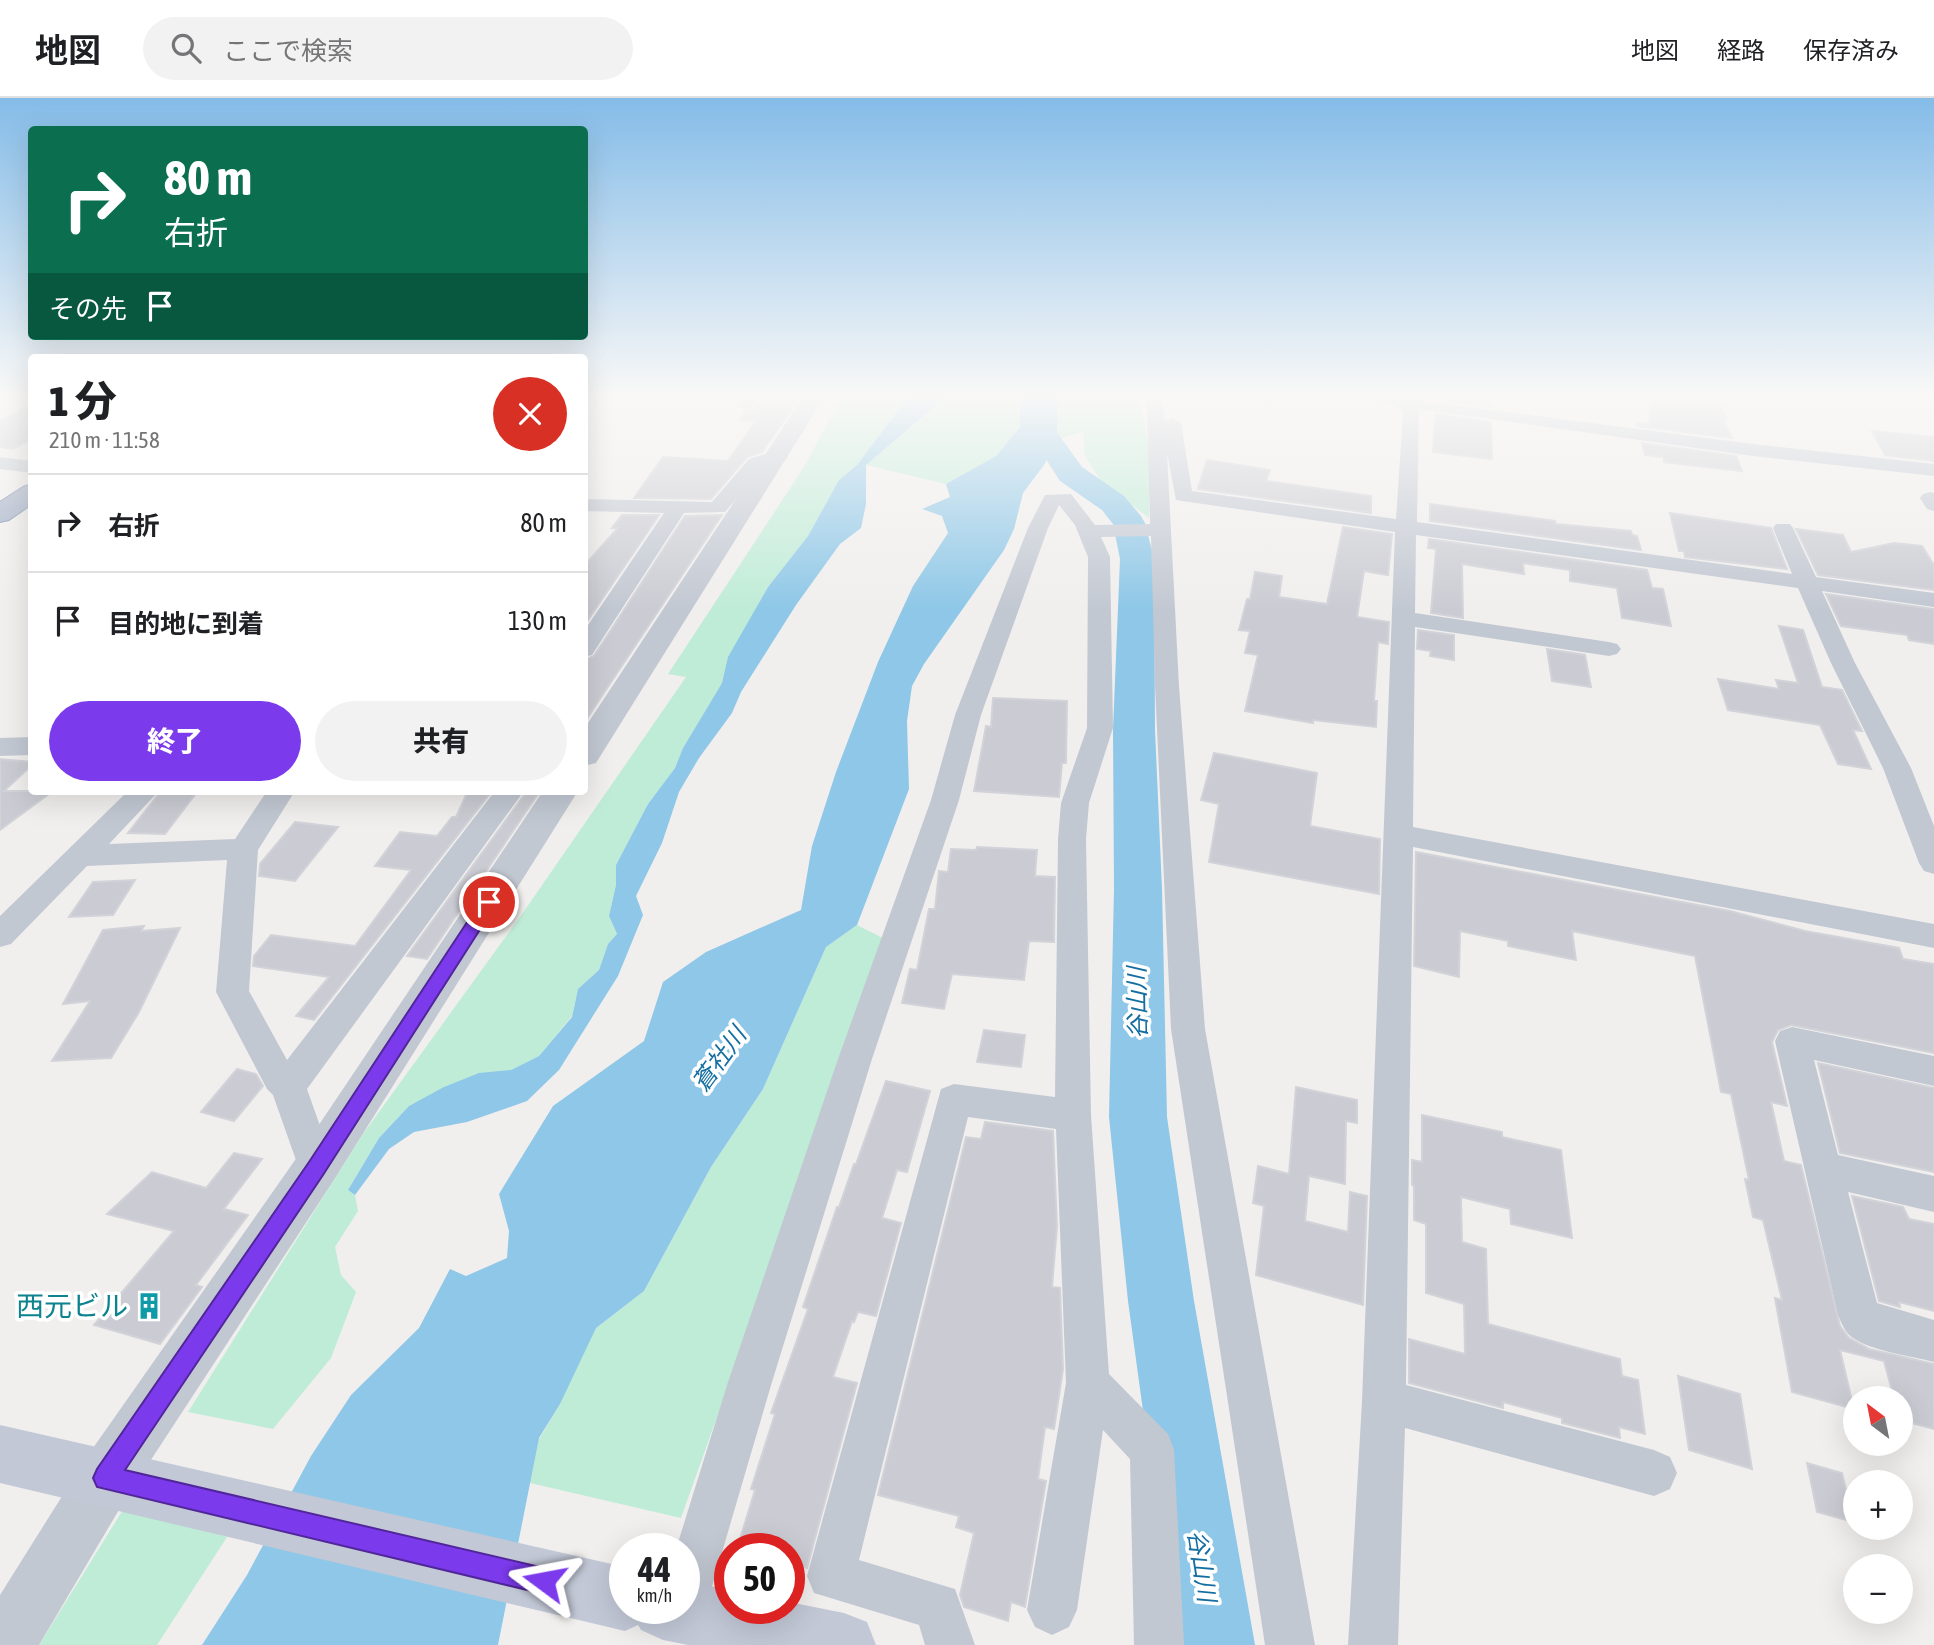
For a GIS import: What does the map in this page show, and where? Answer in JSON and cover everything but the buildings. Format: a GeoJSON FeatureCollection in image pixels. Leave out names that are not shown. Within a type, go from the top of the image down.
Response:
{"type":"FeatureCollection","features":[{"type":"Feature","properties":{"kind":"highway"},"geometry":{"type":"LineString","coordinates":[[0,514],[28,495]]}},
{"type":"Feature","properties":{"kind":"main road"},"geometry":{"type":"LineString","coordinates":[[0,1454],[609,1593]]}},
{"type":"Feature","properties":{"kind":"main road"},"geometry":{"type":"LineString","coordinates":[[700,1613],[844,1645]]}},
{"type":"Feature","properties":{"kind":"street"},"geometry":{"type":"LineString","coordinates":[[588,505],[718,508],[754,465]]}},
{"type":"Feature","properties":{"kind":"street"},"geometry":{"type":"LineString","coordinates":[[588,749],[773,465]]}},
{"type":"Feature","properties":{"kind":"street"},"geometry":{"type":"LineString","coordinates":[[1157,465],[1167,686],[1188,1029],[1290,1645]]}},
{"type":"Feature","properties":{"kind":"street"},"geometry":{"type":"LineString","coordinates":[[1179,465],[1183,496],[1934,600]]}},
{"type":"Feature","properties":{"kind":"street"},"geometry":{"type":"LineString","coordinates":[[1373,1645],[1384,1401],[1409,465]]}},
{"type":"Feature","properties":{"kind":"street"},"geometry":{"type":"LineString","coordinates":[[1890,465],[1934,470]]}},
{"type":"Feature","properties":{"kind":"street"},"geometry":{"type":"LineString","coordinates":[[694,1533],[754,1369],[855,1059],[945,800],[968,715],[1009,600],[1052,499],[1064,498],[1078,511],[1099,557],[1100,727],[1075,803],[1072,839],[1073,1115],[1088,1383],[1052,1611]]}},
{"type":"Feature","properties":{"kind":"street"},"geometry":{"type":"LineString","coordinates":[[588,644],[678,507]]}},
{"type":"Feature","properties":{"kind":"street"},"geometry":{"type":"LineString","coordinates":[[1783,528],[1843,663],[1897,768],[1934,863]]}},
{"type":"Feature","properties":{"kind":"street"},"geometry":{"type":"LineString","coordinates":[[1089,531],[1160,530]]}},
{"type":"Feature","properties":{"kind":"street"},"geometry":{"type":"LineString","coordinates":[[1404,618],[1609,649]]}},
{"type":"Feature","properties":{"kind":"street"},"geometry":{"type":"LineString","coordinates":[[0,747],[28,746]]}},
{"type":"Feature","properties":{"kind":"street"},"geometry":{"type":"LineString","coordinates":[[0,934],[141,795]]}},
{"type":"Feature","properties":{"kind":"street"},"geometry":{"type":"LineString","coordinates":[[278,795],[243,849],[232,992],[279,1078],[288,1086],[316,1168]]}},
{"type":"Feature","properties":{"kind":"street"},"geometry":{"type":"LineString","coordinates":[[288,1086],[507,795]]}},
{"type":"Feature","properties":{"kind":"street"},"geometry":{"type":"LineString","coordinates":[[4,1645],[122,1483],[316,1168],[558,795]]}},
{"type":"Feature","properties":{"kind":"street"},"geometry":{"type":"LineString","coordinates":[[1398,834],[1934,936]]}},
{"type":"Feature","properties":{"kind":"street"},"geometry":{"type":"LineString","coordinates":[[82,856],[243,849]]}},
{"type":"Feature","properties":{"kind":"street"},"geometry":{"type":"LineString","coordinates":[[1934,1071],[1792,1041],[1859,1315],[1868,1324],[1934,1341]]}},
{"type":"Feature","properties":{"kind":"street"},"geometry":{"type":"LineString","coordinates":[[950,1645],[938,1606],[831,1576],[954,1100],[1073,1115]]}},
{"type":"Feature","properties":{"kind":"street"},"geometry":{"type":"LineString","coordinates":[[1823,1169],[1934,1194]]}},
{"type":"Feature","properties":{"kind":"street"},"geometry":{"type":"LineString","coordinates":[[1088,1383],[1152,1450],[1159,1645]]}},
{"type":"Feature","properties":{"kind":"street"},"geometry":{"type":"LineString","coordinates":[[1384,1401],[1654,1473]]}},
{"type":"Feature","properties":{"kind":"green space"},"geometry":{"type":"Polygon","coordinates":[[[857,465],[839,480],[808,536],[768,587],[729,657],[722,683],[683,748],[675,768],[648,804],[616,865],[616,885],[609,916],[617,934],[608,944],[599,970],[578,989],[572,1016],[539,1056],[511,1070],[479,1074],[409,1106],[379,1138],[348,1190],[355,1195],[358,1211],[335,1247],[341,1275],[356,1292],[331,1358],[273,1429],[188,1412],[363,1134],[520,917],[686,677],[668,674],[804,467],[857,465]]]}},
{"type":"Feature","properties":{"kind":"green space"},"geometry":{"type":"Polygon","coordinates":[[[867,465],[980,465],[946,484],[867,465]]]}},
{"type":"Feature","properties":{"kind":"green space"},"geometry":{"type":"Polygon","coordinates":[[[1091,465],[1149,465],[1149,518],[1100,480],[1091,465]]]}},
{"type":"Feature","properties":{"kind":"green space"},"geometry":{"type":"Polygon","coordinates":[[[857,925],[887,940],[681,1518],[530,1483],[522,1468],[560,1404],[572,1346],[644,1291],[711,1167],[763,1089],[826,947],[857,925]]]}},
{"type":"Feature","properties":{"kind":"green space"},"geometry":{"type":"Polygon","coordinates":[[[126,1505],[227,1537],[157,1645],[39,1645],[126,1505]]]}},
{"type":"Feature","properties":{"kind":"water"},"geometry":{"type":"Polygon","coordinates":[[[857,465],[866,465],[866,504],[861,528],[840,544],[796,605],[741,692],[732,713],[699,758],[679,792],[662,843],[636,896],[643,915],[618,976],[559,1070],[527,1101],[467,1122],[414,1132],[389,1149],[355,1195],[348,1190],[379,1138],[409,1106],[444,1087],[479,1073],[511,1070],[539,1056],[572,1017],[578,989],[599,970],[608,944],[617,934],[609,916],[616,885],[616,865],[648,804],[675,768],[683,748],[722,683],[728,657],[768,587],[808,536],[839,480],[857,465]]]}},
{"type":"Feature","properties":{"kind":"water","name":"蒼社川"},"geometry":{"type":"Polygon","coordinates":[[[980,465],[1044,465],[1023,493],[1014,529],[1004,550],[924,664],[912,686],[907,721],[909,789],[857,925],[826,947],[763,1089],[711,1167],[644,1291],[596,1328],[560,1404],[539,1438],[498,1645],[202,1645],[247,1575],[311,1456],[351,1395],[419,1328],[450,1269],[466,1276],[507,1258],[509,1231],[499,1194],[553,1106],[644,1041],[663,982],[706,952],[801,910],[812,846],[836,772],[878,662],[913,586],[948,533],[942,516],[922,509],[950,497],[946,484],[980,465]]]}},
{"type":"Feature","properties":{"kind":"waterway","name":"谷山川"},"geometry":{"type":"LineString","coordinates":[[1065,465],[1071,474],[1113,503],[1129,523],[1137,559],[1134,730],[1138,889],[1138,1117],[1161,1301],[1215,1645]]}},
{"type":"Feature","properties":{"kind":"place","name":"西元ビル"},"geometry":{"type":"Point","coordinates":[149,1306]}},
{"type":"Feature","properties":{"kind":"route"},"geometry":{"type":"LineString","coordinates":[[489,902],[316,1168],[106,1478],[139,1488],[544,1581]]}}]}
